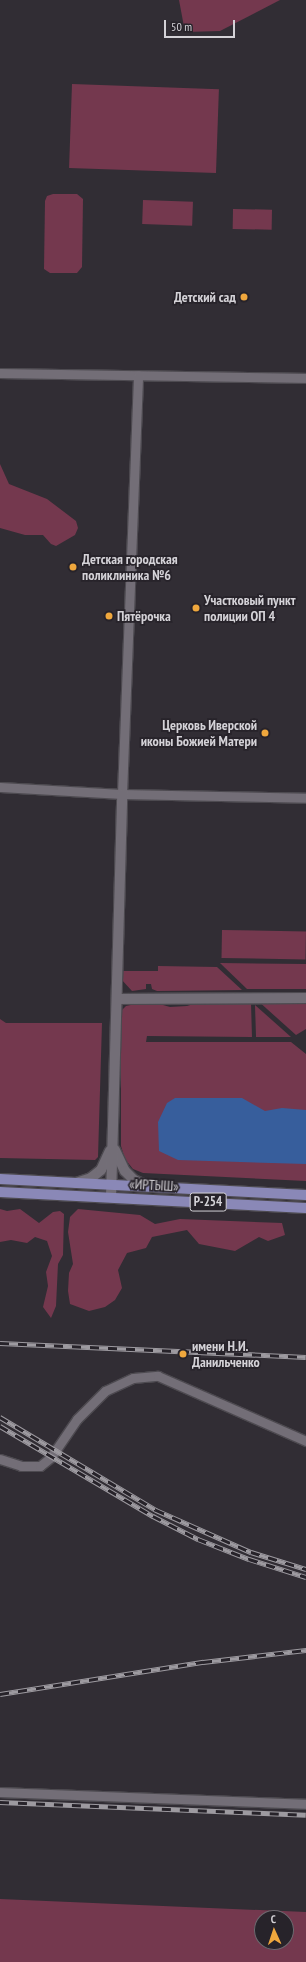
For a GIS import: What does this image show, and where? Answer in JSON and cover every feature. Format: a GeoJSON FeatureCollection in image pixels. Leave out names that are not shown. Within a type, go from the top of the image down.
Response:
{"type":"FeatureCollection","features":[{"type":"Feature","properties":{"kind":"main road","name":"«ИРТЫШ»"},"geometry":{"type":"LineString","coordinates":[[0,1179],[306,1194]]}},
{"type":"Feature","properties":{"kind":"main road","name":"«ИРТЫШ»"},"geometry":{"type":"LineString","coordinates":[[0,1192],[306,1208]]}},
{"type":"Feature","properties":{"kind":"street"},"geometry":{"type":"LineString","coordinates":[[3,374],[306,378]]}},
{"type":"Feature","properties":{"kind":"street"},"geometry":{"type":"LineString","coordinates":[[111,1197],[122,794],[138,375]]}},
{"type":"Feature","properties":{"kind":"street"},"geometry":{"type":"LineString","coordinates":[[0,787],[122,794],[306,798]]}},
{"type":"Feature","properties":{"kind":"street"},"geometry":{"type":"LineString","coordinates":[[117,999],[306,998]]}},
{"type":"Feature","properties":{"kind":"street"},"geometry":{"type":"LineString","coordinates":[[76,1183],[101,1170],[113,1142]]}},
{"type":"Feature","properties":{"kind":"street"},"geometry":{"type":"LineString","coordinates":[[113,1142],[117,1158],[125,1171],[134,1180],[146,1185]]}},
{"type":"Feature","properties":{"kind":"street"},"geometry":{"type":"LineString","coordinates":[[0,1459],[22,1466],[40,1466],[51,1457],[77,1419],[105,1391],[133,1378],[158,1376],[306,1441]]}},
{"type":"Feature","properties":{"kind":"street"},"geometry":{"type":"LineString","coordinates":[[0,1792],[306,1804]]}},
{"type":"Feature","properties":{"kind":"shaded area"},"geometry":{"type":"Polygon","coordinates":[[[179,0],[280,0],[220,31],[185,32],[179,0]]]}},
{"type":"Feature","properties":{"kind":"shaded area"},"geometry":{"type":"Polygon","coordinates":[[[72,84],[219,89],[216,173],[69,168],[72,84]]]}},
{"type":"Feature","properties":{"kind":"shaded area"},"geometry":{"type":"Polygon","coordinates":[[[53,194],[77,194],[83,199],[82,267],[77,273],[50,273],[44,269],[45,201],[47,196],[53,194]]]}},
{"type":"Feature","properties":{"kind":"shaded area"},"geometry":{"type":"Polygon","coordinates":[[[143,200],[193,202],[192,226],[142,224],[143,200]]]}},
{"type":"Feature","properties":{"kind":"shaded area"},"geometry":{"type":"Polygon","coordinates":[[[233,209],[272,210],[272,230],[233,229],[233,209]]]}},
{"type":"Feature","properties":{"kind":"shaded area"},"geometry":{"type":"Polygon","coordinates":[[[0,464],[9,484],[47,499],[76,521],[78,528],[75,535],[56,546],[51,544],[43,535],[25,535],[0,528],[0,464]]]}},
{"type":"Feature","properties":{"kind":"shaded area"},"geometry":{"type":"Polygon","coordinates":[[[222,930],[306,931],[305,959],[222,958],[222,930]]]}},
{"type":"Feature","properties":{"kind":"shaded area"},"geometry":{"type":"Polygon","coordinates":[[[220,963],[306,964],[306,989],[247,989],[220,963]]]}},
{"type":"Feature","properties":{"kind":"shaded area"},"geometry":{"type":"Polygon","coordinates":[[[158,966],[217,967],[242,990],[157,991],[152,989],[151,984],[146,984],[146,989],[132,991],[121,979],[122,971],[158,971],[158,966]]]}},
{"type":"Feature","properties":{"kind":"shaded area"},"geometry":{"type":"Polygon","coordinates":[[[257,1000],[306,1000],[306,1029],[296,1035],[257,1000]]]}},
{"type":"Feature","properties":{"kind":"shaded area"},"geometry":{"type":"Polygon","coordinates":[[[149,1001],[170,1007],[187,1006],[200,1002],[251,1003],[252,1037],[147,1036],[146,1042],[291,1042],[306,1054],[306,1181],[143,1173],[133,1169],[125,1159],[121,1146],[121,1020],[122,1010],[126,1006],[149,1001]]]}},
{"type":"Feature","properties":{"kind":"shaded area"},"geometry":{"type":"Polygon","coordinates":[[[255,1005],[291,1037],[256,1037],[255,1005]]]}},
{"type":"Feature","properties":{"kind":"shaded area"},"geometry":{"type":"Polygon","coordinates":[[[0,1019],[6,1023],[102,1023],[98,1157],[95,1160],[0,1158],[0,1019]]]}},
{"type":"Feature","properties":{"kind":"shaded area"},"geometry":{"type":"Polygon","coordinates":[[[0,1209],[7,1211],[20,1209],[39,1223],[53,1212],[60,1211],[64,1214],[63,1255],[58,1264],[56,1306],[51,1318],[43,1307],[48,1286],[46,1272],[52,1256],[47,1241],[35,1237],[27,1243],[11,1240],[0,1242],[0,1209]]]}},
{"type":"Feature","properties":{"kind":"shaded area"},"geometry":{"type":"Polygon","coordinates":[[[78,1209],[140,1215],[155,1224],[180,1219],[282,1223],[285,1235],[268,1241],[259,1237],[235,1251],[199,1244],[187,1230],[152,1237],[146,1248],[127,1253],[118,1270],[122,1288],[115,1300],[105,1307],[89,1311],[70,1304],[68,1291],[69,1273],[73,1264],[68,1232],[70,1217],[78,1209]]]}},
{"type":"Feature","properties":{"kind":"shaded area"},"geometry":{"type":"Polygon","coordinates":[[[0,1899],[259,1910],[254,1910],[254,1950],[294,1950],[294,1911],[306,1912],[306,1962],[0,1962],[0,1899]]]}},
{"type":"Feature","properties":{"kind":"water"},"geometry":{"type":"Polygon","coordinates":[[[175,1098],[242,1098],[265,1111],[282,1108],[306,1110],[306,1164],[178,1160],[159,1151],[158,1122],[167,1103],[175,1098]]]}},
{"type":"Feature","properties":{"kind":"railway"},"geometry":{"type":"LineString","coordinates":[[0,1343],[306,1357]]}},
{"type":"Feature","properties":{"kind":"railway"},"geometry":{"type":"LineString","coordinates":[[0,1417],[156,1510],[251,1552],[306,1569]]}},
{"type":"Feature","properties":{"kind":"railway"},"geometry":{"type":"LineString","coordinates":[[0,1426],[153,1516],[198,1539],[249,1559],[306,1577]]}},
{"type":"Feature","properties":{"kind":"railway"},"geometry":{"type":"LineString","coordinates":[[0,1694],[203,1662],[306,1650]]}},
{"type":"Feature","properties":{"kind":"railway"},"geometry":{"type":"LineString","coordinates":[[0,1802],[306,1815]]}},
{"type":"Feature","properties":{"kind":"place","name":"Детский сад"},"geometry":{"type":"Point","coordinates":[244,297]}},
{"type":"Feature","properties":{"kind":"place","name":"Детская городская поликлиника №6"},"geometry":{"type":"Point","coordinates":[73,567]}},
{"type":"Feature","properties":{"kind":"place","name":"Участковый пункт полиции ОП 4"},"geometry":{"type":"Point","coordinates":[196,608]}},
{"type":"Feature","properties":{"kind":"place","name":"Пятёрочка"},"geometry":{"type":"Point","coordinates":[109,616]}},
{"type":"Feature","properties":{"kind":"place","name":"Церковь Иверской иконы Божией Матери"},"geometry":{"type":"Point","coordinates":[265,733]}},
{"type":"Feature","properties":{"kind":"place","name":"имени Н.И. Данильченко"},"geometry":{"type":"Point","coordinates":[183,1354]}}]}
